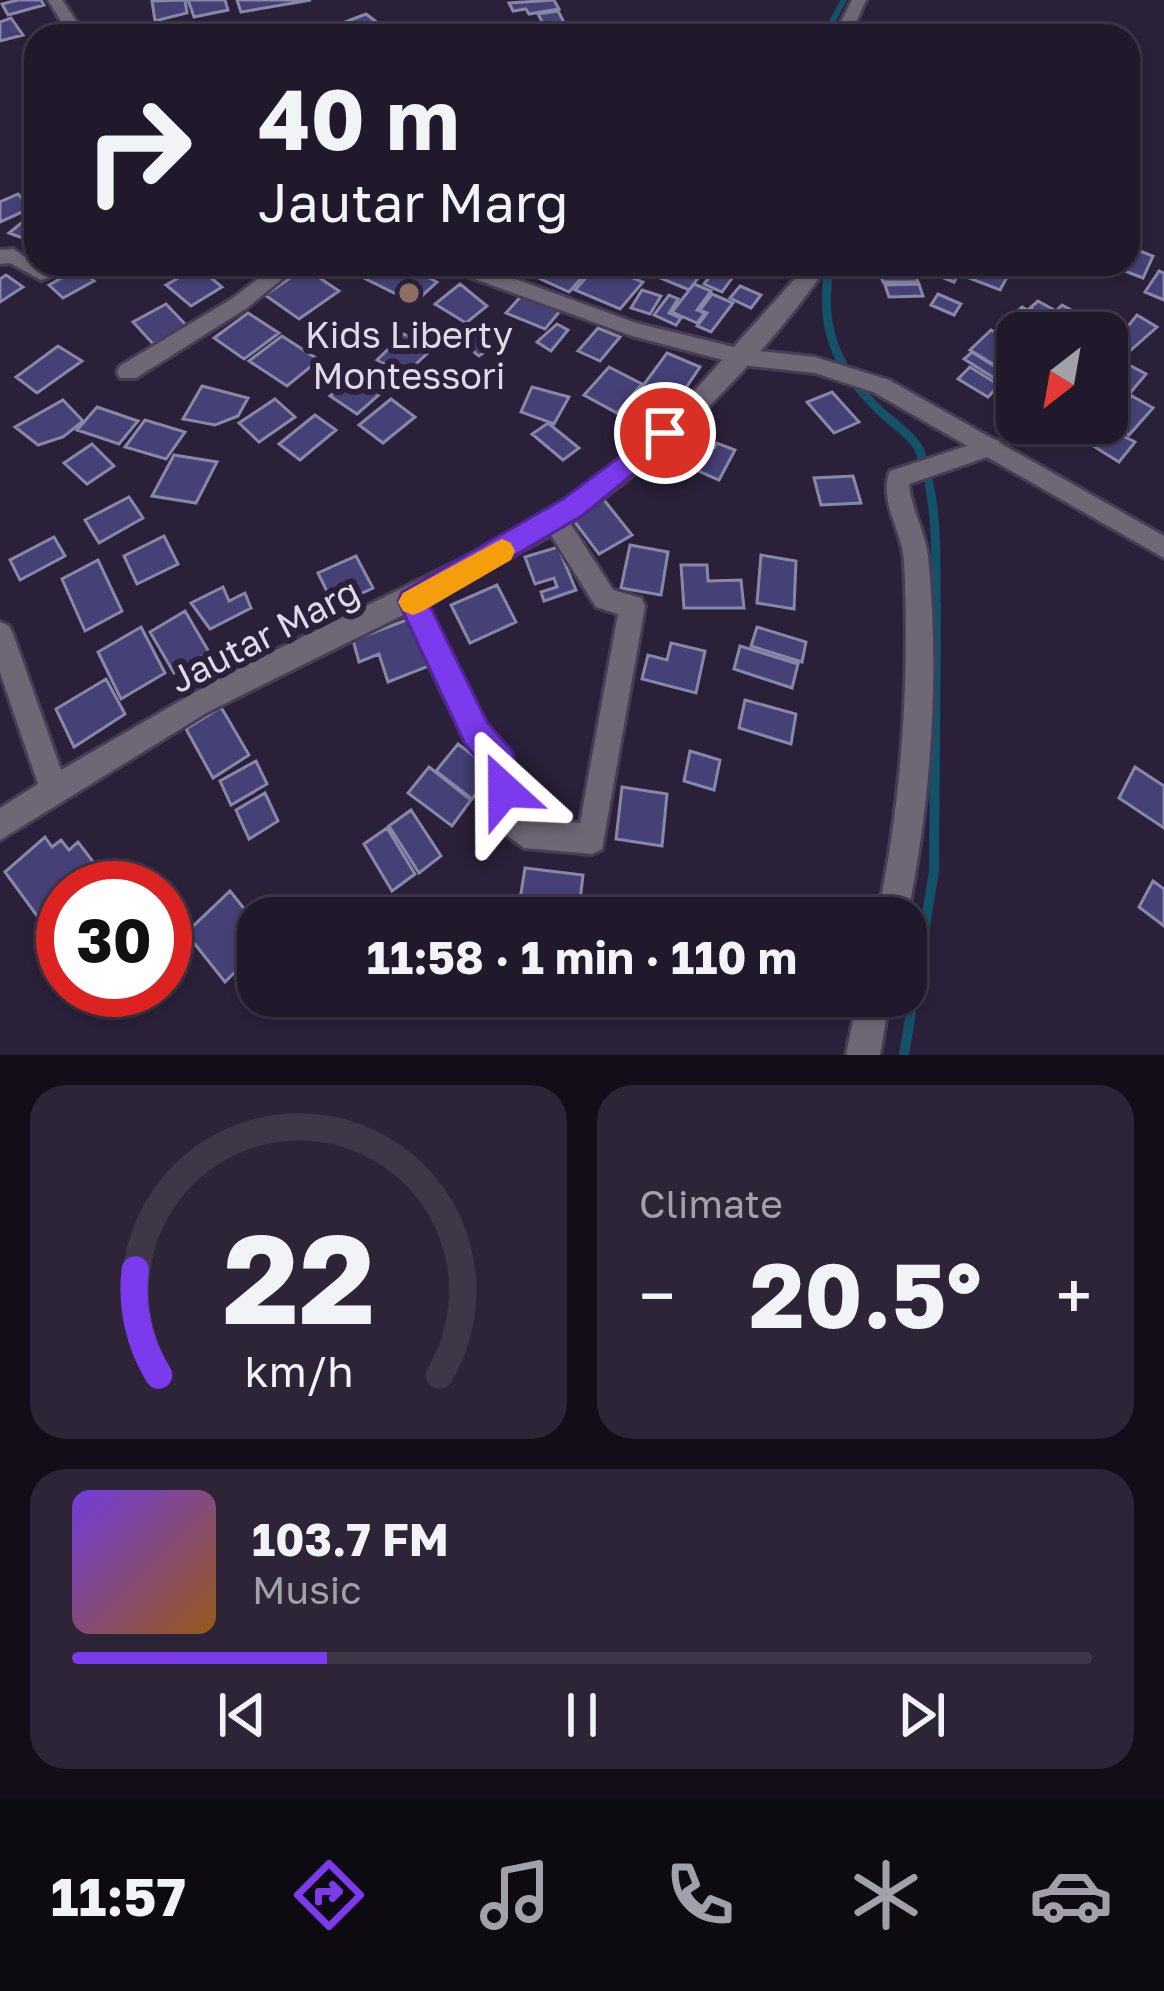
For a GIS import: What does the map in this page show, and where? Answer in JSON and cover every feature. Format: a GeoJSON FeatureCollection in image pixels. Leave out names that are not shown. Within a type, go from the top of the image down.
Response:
{"type":"FeatureCollection","features":[{"type":"Feature","properties":{"kind":"street"},"geometry":{"type":"LineString","coordinates":[[128,372],[240,303],[275,276]]}},
{"type":"Feature","properties":{"kind":"street"},"geometry":{"type":"LineString","coordinates":[[487,276],[632,328],[742,357],[815,365],[880,386],[1164,548]]}},
{"type":"Feature","properties":{"kind":"street","name":"Jautar Marg"},"geometry":{"type":"LineString","coordinates":[[0,825],[265,668],[412,601],[554,519],[639,458],[742,357],[809,276]]}},
{"type":"Feature","properties":{"kind":"street"},"geometry":{"type":"LineString","coordinates":[[897,897],[918,633],[915,537],[896,488],[898,478],[910,470],[991,447]]}},
{"type":"Feature","properties":{"kind":"street"},"geometry":{"type":"LineString","coordinates":[[412,601],[476,733],[501,763],[506,818],[524,832],[592,838],[632,606],[605,599],[554,519]]}},
{"type":"Feature","properties":{"kind":"street"},"geometry":{"type":"LineString","coordinates":[[0,634],[54,790]]}},
{"type":"Feature","properties":{"kind":"street"},"geometry":{"type":"LineString","coordinates":[[863,1055],[870,1017]]}},
{"type":"Feature","properties":{"kind":"building"},"geometry":{"type":"Polygon","coordinates":[[[41,0],[44,5],[8,15],[2,4],[41,0]]]}},
{"type":"Feature","properties":{"kind":"building"},"geometry":{"type":"Polygon","coordinates":[[[185,0],[187,13],[155,21],[152,1],[185,0]]]}},
{"type":"Feature","properties":{"kind":"building"},"geometry":{"type":"Polygon","coordinates":[[[188,0],[225,0],[228,10],[194,17],[188,0]]]}},
{"type":"Feature","properties":{"kind":"building"},"geometry":{"type":"Polygon","coordinates":[[[237,0],[311,0],[241,12],[237,0]]]}},
{"type":"Feature","properties":{"kind":"building"},"geometry":{"type":"Polygon","coordinates":[[[554,0],[559,9],[529,14],[526,9],[513,11],[509,3],[554,0]]]}},
{"type":"Feature","properties":{"kind":"building"},"geometry":{"type":"Polygon","coordinates":[[[558,11],[565,24],[543,24],[538,14],[558,11]]]}},
{"type":"Feature","properties":{"kind":"building"},"geometry":{"type":"Polygon","coordinates":[[[366,14],[379,24],[340,24],[366,14]]]}},
{"type":"Feature","properties":{"kind":"building"},"geometry":{"type":"Polygon","coordinates":[[[11,18],[23,35],[0,41],[0,22],[11,18]]]}},
{"type":"Feature","properties":{"kind":"building"},"geometry":{"type":"Polygon","coordinates":[[[18,194],[24,211],[0,222],[0,202],[18,194]]]}},
{"type":"Feature","properties":{"kind":"building"},"geometry":{"type":"Polygon","coordinates":[[[24,221],[24,239],[9,233],[24,221]]]}},
{"type":"Feature","properties":{"kind":"building"},"geometry":{"type":"Polygon","coordinates":[[[1140,251],[1153,256],[1143,278],[1138,276],[1140,251]]]}},
{"type":"Feature","properties":{"kind":"building"},"geometry":{"type":"Polygon","coordinates":[[[1159,271],[1164,273],[1164,300],[1145,292],[1159,271]]]}},
{"type":"Feature","properties":{"kind":"building"},"geometry":{"type":"Polygon","coordinates":[[[6,275],[23,287],[0,302],[0,279],[6,275]]]}},
{"type":"Feature","properties":{"kind":"building"},"geometry":{"type":"Polygon","coordinates":[[[65,276],[89,276],[94,281],[63,298],[49,285],[65,276]]]}},
{"type":"Feature","properties":{"kind":"building"},"geometry":{"type":"Polygon","coordinates":[[[182,276],[209,276],[222,287],[191,306],[166,285],[182,276]]]}},
{"type":"Feature","properties":{"kind":"building"},"geometry":{"type":"Polygon","coordinates":[[[293,276],[317,276],[339,291],[299,319],[265,295],[293,276]]]}},
{"type":"Feature","properties":{"kind":"building","name":"Kids Liberty Montessori"},"geometry":{"type":"Polygon","coordinates":[[[360,276],[425,276],[437,282],[414,303],[360,276]]]}},
{"type":"Feature","properties":{"kind":"building"},"geometry":{"type":"Polygon","coordinates":[[[534,276],[583,276],[569,292],[534,276]]]}},
{"type":"Feature","properties":{"kind":"building"},"geometry":{"type":"Polygon","coordinates":[[[587,276],[628,276],[643,282],[620,309],[575,290],[587,276]]]}},
{"type":"Feature","properties":{"kind":"building"},"geometry":{"type":"Polygon","coordinates":[[[659,276],[700,276],[689,290],[659,276]]]}},
{"type":"Feature","properties":{"kind":"building"},"geometry":{"type":"Polygon","coordinates":[[[710,276],[734,276],[722,292],[704,284],[710,276]]]}},
{"type":"Feature","properties":{"kind":"building"},"geometry":{"type":"Polygon","coordinates":[[[881,276],[916,276],[918,282],[883,282],[881,276]]]}},
{"type":"Feature","properties":{"kind":"building"},"geometry":{"type":"Polygon","coordinates":[[[964,276],[1008,276],[1000,290],[964,276]]]}},
{"type":"Feature","properties":{"kind":"building"},"geometry":{"type":"Polygon","coordinates":[[[460,284],[487,306],[466,323],[435,304],[460,284]]]}},
{"type":"Feature","properties":{"kind":"building"},"geometry":{"type":"Polygon","coordinates":[[[694,284],[711,291],[697,310],[705,313],[697,323],[672,312],[694,284]]]}},
{"type":"Feature","properties":{"kind":"building"},"geometry":{"type":"Polygon","coordinates":[[[919,284],[923,296],[889,297],[885,285],[919,284]]]}},
{"type":"Feature","properties":{"kind":"building"},"geometry":{"type":"Polygon","coordinates":[[[740,286],[761,295],[751,308],[730,298],[740,286]]]}},
{"type":"Feature","properties":{"kind":"building"},"geometry":{"type":"Polygon","coordinates":[[[642,290],[661,296],[650,314],[631,308],[642,290]]]}},
{"type":"Feature","properties":{"kind":"building"},"geometry":{"type":"Polygon","coordinates":[[[712,294],[733,303],[711,332],[697,326],[707,313],[700,310],[712,294]]]}},
{"type":"Feature","properties":{"kind":"building"},"geometry":{"type":"Polygon","coordinates":[[[938,294],[961,304],[954,315],[931,305],[938,294]]]}},
{"type":"Feature","properties":{"kind":"building"},"geometry":{"type":"Polygon","coordinates":[[[522,295],[560,311],[545,329],[506,313],[522,295]]]}},
{"type":"Feature","properties":{"kind":"building"},"geometry":{"type":"Polygon","coordinates":[[[669,295],[678,299],[669,313],[681,318],[676,325],[654,315],[669,295]]]}},
{"type":"Feature","properties":{"kind":"building"},"geometry":{"type":"Polygon","coordinates":[[[1038,301],[1056,311],[1062,305],[1075,312],[1037,312],[1030,308],[1038,301]]]}},
{"type":"Feature","properties":{"kind":"building"},"geometry":{"type":"Polygon","coordinates":[[[166,304],[187,326],[153,344],[133,322],[166,304]]]}},
{"type":"Feature","properties":{"kind":"building"},"geometry":{"type":"Polygon","coordinates":[[[248,313],[279,333],[244,359],[214,338],[248,313]]]}},
{"type":"Feature","properties":{"kind":"building"},"geometry":{"type":"Polygon","coordinates":[[[1137,315],[1157,327],[1131,350],[1128,326],[1137,315]]]}},
{"type":"Feature","properties":{"kind":"building"},"geometry":{"type":"Polygon","coordinates":[[[557,324],[568,330],[551,351],[537,342],[557,324]]]}},
{"type":"Feature","properties":{"kind":"building"},"geometry":{"type":"Polygon","coordinates":[[[598,328],[620,337],[600,361],[578,351],[598,328]]]}},
{"type":"Feature","properties":{"kind":"building"},"geometry":{"type":"Polygon","coordinates":[[[991,330],[996,333],[996,366],[970,350],[991,330]]]}},
{"type":"Feature","properties":{"kind":"building"},"geometry":{"type":"Polygon","coordinates":[[[471,331],[492,347],[479,356],[458,340],[471,331]]]}},
{"type":"Feature","properties":{"kind":"building"},"geometry":{"type":"Polygon","coordinates":[[[404,334],[432,349],[404,375],[377,360],[404,334]]]}},
{"type":"Feature","properties":{"kind":"building"},"geometry":{"type":"Polygon","coordinates":[[[282,336],[319,360],[287,386],[249,361],[282,336]]]}},
{"type":"Feature","properties":{"kind":"building"},"geometry":{"type":"Polygon","coordinates":[[[58,346],[82,361],[37,393],[16,377],[58,346]]]}},
{"type":"Feature","properties":{"kind":"building"},"geometry":{"type":"Polygon","coordinates":[[[972,352],[996,367],[996,379],[964,359],[972,352]]]}},
{"type":"Feature","properties":{"kind":"building"},"geometry":{"type":"Polygon","coordinates":[[[667,353],[700,367],[671,410],[636,395],[667,353]]]}},
{"type":"Feature","properties":{"kind":"building"},"geometry":{"type":"Polygon","coordinates":[[[1128,364],[1146,374],[1128,396],[1128,364]]]}},
{"type":"Feature","properties":{"kind":"building"},"geometry":{"type":"Polygon","coordinates":[[[609,367],[642,384],[617,413],[584,395],[609,367]]]}},
{"type":"Feature","properties":{"kind":"building"},"geometry":{"type":"Polygon","coordinates":[[[970,367],[996,383],[996,388],[988,397],[958,379],[970,367]]]}},
{"type":"Feature","properties":{"kind":"building"},"geometry":{"type":"Polygon","coordinates":[[[363,369],[389,386],[357,414],[330,396],[363,369]]]}},
{"type":"Feature","properties":{"kind":"building"},"geometry":{"type":"Polygon","coordinates":[[[202,386],[248,398],[238,416],[215,425],[183,419],[202,386]]]}},
{"type":"Feature","properties":{"kind":"building"},"geometry":{"type":"Polygon","coordinates":[[[532,387],[569,397],[554,424],[521,412],[532,387]]]}},
{"type":"Feature","properties":{"kind":"building"},"geometry":{"type":"Polygon","coordinates":[[[832,392],[859,422],[834,433],[807,402],[832,392]]]}},
{"type":"Feature","properties":{"kind":"building"},"geometry":{"type":"Polygon","coordinates":[[[1132,396],[1153,408],[1129,435],[1128,434],[1132,396]]]}},
{"type":"Feature","properties":{"kind":"building"},"geometry":{"type":"Polygon","coordinates":[[[275,399],[295,417],[259,442],[239,423],[275,399]]]}},
{"type":"Feature","properties":{"kind":"building"},"geometry":{"type":"Polygon","coordinates":[[[391,399],[415,417],[383,443],[359,425],[391,399]]]}},
{"type":"Feature","properties":{"kind":"building"},"geometry":{"type":"Polygon","coordinates":[[[63,400],[83,421],[63,437],[38,445],[15,427],[63,400]]]}},
{"type":"Feature","properties":{"kind":"building"},"geometry":{"type":"Polygon","coordinates":[[[97,407],[138,421],[119,444],[77,430],[97,407]]]}},
{"type":"Feature","properties":{"kind":"building"},"geometry":{"type":"Polygon","coordinates":[[[315,415],[336,430],[300,460],[279,444],[315,415]]]}},
{"type":"Feature","properties":{"kind":"building"},"geometry":{"type":"Polygon","coordinates":[[[145,420],[185,432],[166,459],[125,447],[145,420]]]}},
{"type":"Feature","properties":{"kind":"building"},"geometry":{"type":"Polygon","coordinates":[[[548,423],[579,448],[563,460],[532,434],[548,423]]]}},
{"type":"Feature","properties":{"kind":"building"},"geometry":{"type":"Polygon","coordinates":[[[682,435],[714,448],[717,443],[735,450],[719,480],[669,458],[682,435]]]}},
{"type":"Feature","properties":{"kind":"building"},"geometry":{"type":"Polygon","coordinates":[[[1128,438],[1135,442],[1119,462],[1090,444],[1128,444],[1128,438]]]}},
{"type":"Feature","properties":{"kind":"building"},"geometry":{"type":"Polygon","coordinates":[[[92,444],[114,466],[87,484],[64,463],[92,444]]]}},
{"type":"Feature","properties":{"kind":"building"},"geometry":{"type":"Polygon","coordinates":[[[174,455],[217,462],[196,503],[152,496],[174,455]]]}},
{"type":"Feature","properties":{"kind":"building"},"geometry":{"type":"Polygon","coordinates":[[[853,476],[861,503],[821,505],[814,478],[853,476]]]}},
{"type":"Feature","properties":{"kind":"building"},"geometry":{"type":"Polygon","coordinates":[[[129,497],[143,518],[99,543],[85,520],[129,497]]]}},
{"type":"Feature","properties":{"kind":"building"},"geometry":{"type":"Polygon","coordinates":[[[604,500],[632,535],[599,554],[571,517],[604,500]]]}},
{"type":"Feature","properties":{"kind":"building"},"geometry":{"type":"Polygon","coordinates":[[[164,536],[178,564],[137,584],[124,556],[164,536]]]}},
{"type":"Feature","properties":{"kind":"building"},"geometry":{"type":"Polygon","coordinates":[[[54,537],[65,556],[20,580],[10,560],[54,537]]]}},
{"type":"Feature","properties":{"kind":"building"},"geometry":{"type":"Polygon","coordinates":[[[630,545],[668,552],[661,595],[621,588],[630,545]]]}},
{"type":"Feature","properties":{"kind":"building"},"geometry":{"type":"Polygon","coordinates":[[[558,547],[576,590],[544,601],[541,592],[557,587],[554,578],[535,584],[525,557],[558,547]]]}},
{"type":"Feature","properties":{"kind":"building"},"geometry":{"type":"Polygon","coordinates":[[[761,555],[796,561],[794,609],[757,603],[761,555]]]}},
{"type":"Feature","properties":{"kind":"building"},"geometry":{"type":"Polygon","coordinates":[[[356,556],[373,588],[334,606],[318,573],[356,556]]]}},
{"type":"Feature","properties":{"kind":"building"},"geometry":{"type":"Polygon","coordinates":[[[98,560],[122,611],[85,631],[62,579],[98,560]]]}},
{"type":"Feature","properties":{"kind":"building"},"geometry":{"type":"Polygon","coordinates":[[[681,565],[707,565],[708,581],[741,580],[744,608],[684,608],[681,565]]]}},
{"type":"Feature","properties":{"kind":"building"},"geometry":{"type":"Polygon","coordinates":[[[497,585],[516,622],[470,643],[451,605],[497,585]]]}},
{"type":"Feature","properties":{"kind":"building"},"geometry":{"type":"Polygon","coordinates":[[[223,587],[229,601],[245,593],[251,608],[210,629],[191,603],[223,587]]]}},
{"type":"Feature","properties":{"kind":"building"},"geometry":{"type":"Polygon","coordinates":[[[185,611],[209,652],[174,673],[150,632],[185,611]]]}},
{"type":"Feature","properties":{"kind":"building"},"geometry":{"type":"Polygon","coordinates":[[[412,618],[429,666],[388,682],[379,654],[359,662],[353,640],[412,618]]]}},
{"type":"Feature","properties":{"kind":"building"},"geometry":{"type":"Polygon","coordinates":[[[141,627],[165,673],[121,699],[98,652],[141,627]]]}},
{"type":"Feature","properties":{"kind":"building"},"geometry":{"type":"Polygon","coordinates":[[[757,627],[806,642],[802,662],[751,646],[757,627]]]}},
{"type":"Feature","properties":{"kind":"building"},"geometry":{"type":"Polygon","coordinates":[[[671,643],[705,651],[696,693],[642,679],[648,655],[667,660],[671,643]]]}},
{"type":"Feature","properties":{"kind":"building"},"geometry":{"type":"Polygon","coordinates":[[[740,646],[798,664],[792,688],[734,669],[740,646]]]}},
{"type":"Feature","properties":{"kind":"building"},"geometry":{"type":"Polygon","coordinates":[[[106,679],[125,714],[74,747],[56,709],[106,679]]]}},
{"type":"Feature","properties":{"kind":"building"},"geometry":{"type":"Polygon","coordinates":[[[745,700],[796,714],[791,744],[739,728],[745,700]]]}},
{"type":"Feature","properties":{"kind":"building"},"geometry":{"type":"Polygon","coordinates":[[[221,707],[249,755],[213,778],[186,729],[221,707]]]}},
{"type":"Feature","properties":{"kind":"building"},"geometry":{"type":"Polygon","coordinates":[[[458,744],[494,771],[472,799],[436,771],[458,744]]]}},
{"type":"Feature","properties":{"kind":"building"},"geometry":{"type":"Polygon","coordinates":[[[690,751],[720,760],[714,790],[684,781],[690,751]]]}},
{"type":"Feature","properties":{"kind":"building"},"geometry":{"type":"Polygon","coordinates":[[[256,761],[267,784],[231,805],[220,781],[256,761]]]}},
{"type":"Feature","properties":{"kind":"building"},"geometry":{"type":"Polygon","coordinates":[[[429,767],[471,800],[452,826],[408,793],[429,767]]]}},
{"type":"Feature","properties":{"kind":"building"},"geometry":{"type":"Polygon","coordinates":[[[1135,767],[1164,786],[1164,828],[1119,798],[1135,767]]]}},
{"type":"Feature","properties":{"kind":"building"},"geometry":{"type":"Polygon","coordinates":[[[622,787],[667,794],[662,846],[616,839],[622,787]]]}},
{"type":"Feature","properties":{"kind":"building"},"geometry":{"type":"Polygon","coordinates":[[[265,793],[278,821],[249,839],[236,810],[265,793]]]}},
{"type":"Feature","properties":{"kind":"building"},"geometry":{"type":"Polygon","coordinates":[[[411,810],[441,856],[419,873],[389,826],[411,810]]]}},
{"type":"Feature","properties":{"kind":"building"},"geometry":{"type":"Polygon","coordinates":[[[387,828],[415,874],[392,891],[364,844],[387,828]]]}},
{"type":"Feature","properties":{"kind":"building"},"geometry":{"type":"Polygon","coordinates":[[[45,837],[52,847],[61,840],[69,850],[78,842],[93,861],[36,861],[36,915],[5,872],[45,837]]]}},
{"type":"Feature","properties":{"kind":"building"},"geometry":{"type":"Polygon","coordinates":[[[525,868],[583,875],[580,897],[520,897],[525,868]]]}},
{"type":"Feature","properties":{"kind":"building"},"geometry":{"type":"Polygon","coordinates":[[[1153,881],[1164,889],[1164,926],[1139,907],[1153,881]]]}},
{"type":"Feature","properties":{"kind":"building"},"geometry":{"type":"Polygon","coordinates":[[[230,891],[237,900],[237,970],[225,982],[192,941],[192,927],[230,891]]]}},
{"type":"Feature","properties":{"kind":"waterway"},"geometry":{"type":"LineString","coordinates":[[831,24],[844,0]]}},
{"type":"Feature","properties":{"kind":"waterway"},"geometry":{"type":"LineString","coordinates":[[828,276],[826,307],[841,362],[865,396],[913,441],[926,469],[935,528],[936,606]]}},
{"type":"Feature","properties":{"kind":"waterway"},"geometry":{"type":"LineString","coordinates":[[904,1055],[934,871],[936,606]]}},
{"type":"Feature","properties":{"kind":"slow traffic"},"geometry":{"type":"LineString","coordinates":[[413,602],[502,551]]}},
{"type":"Feature","properties":{"kind":"place","name":"Kids Liberty Montessori"},"geometry":{"type":"Point","coordinates":[409,293]}},
{"type":"Feature","properties":{"kind":"route"},"geometry":{"type":"LineString","coordinates":[[504,790],[501,763],[476,733],[412,601],[461,577],[573,507],[665,433]]}}]}
